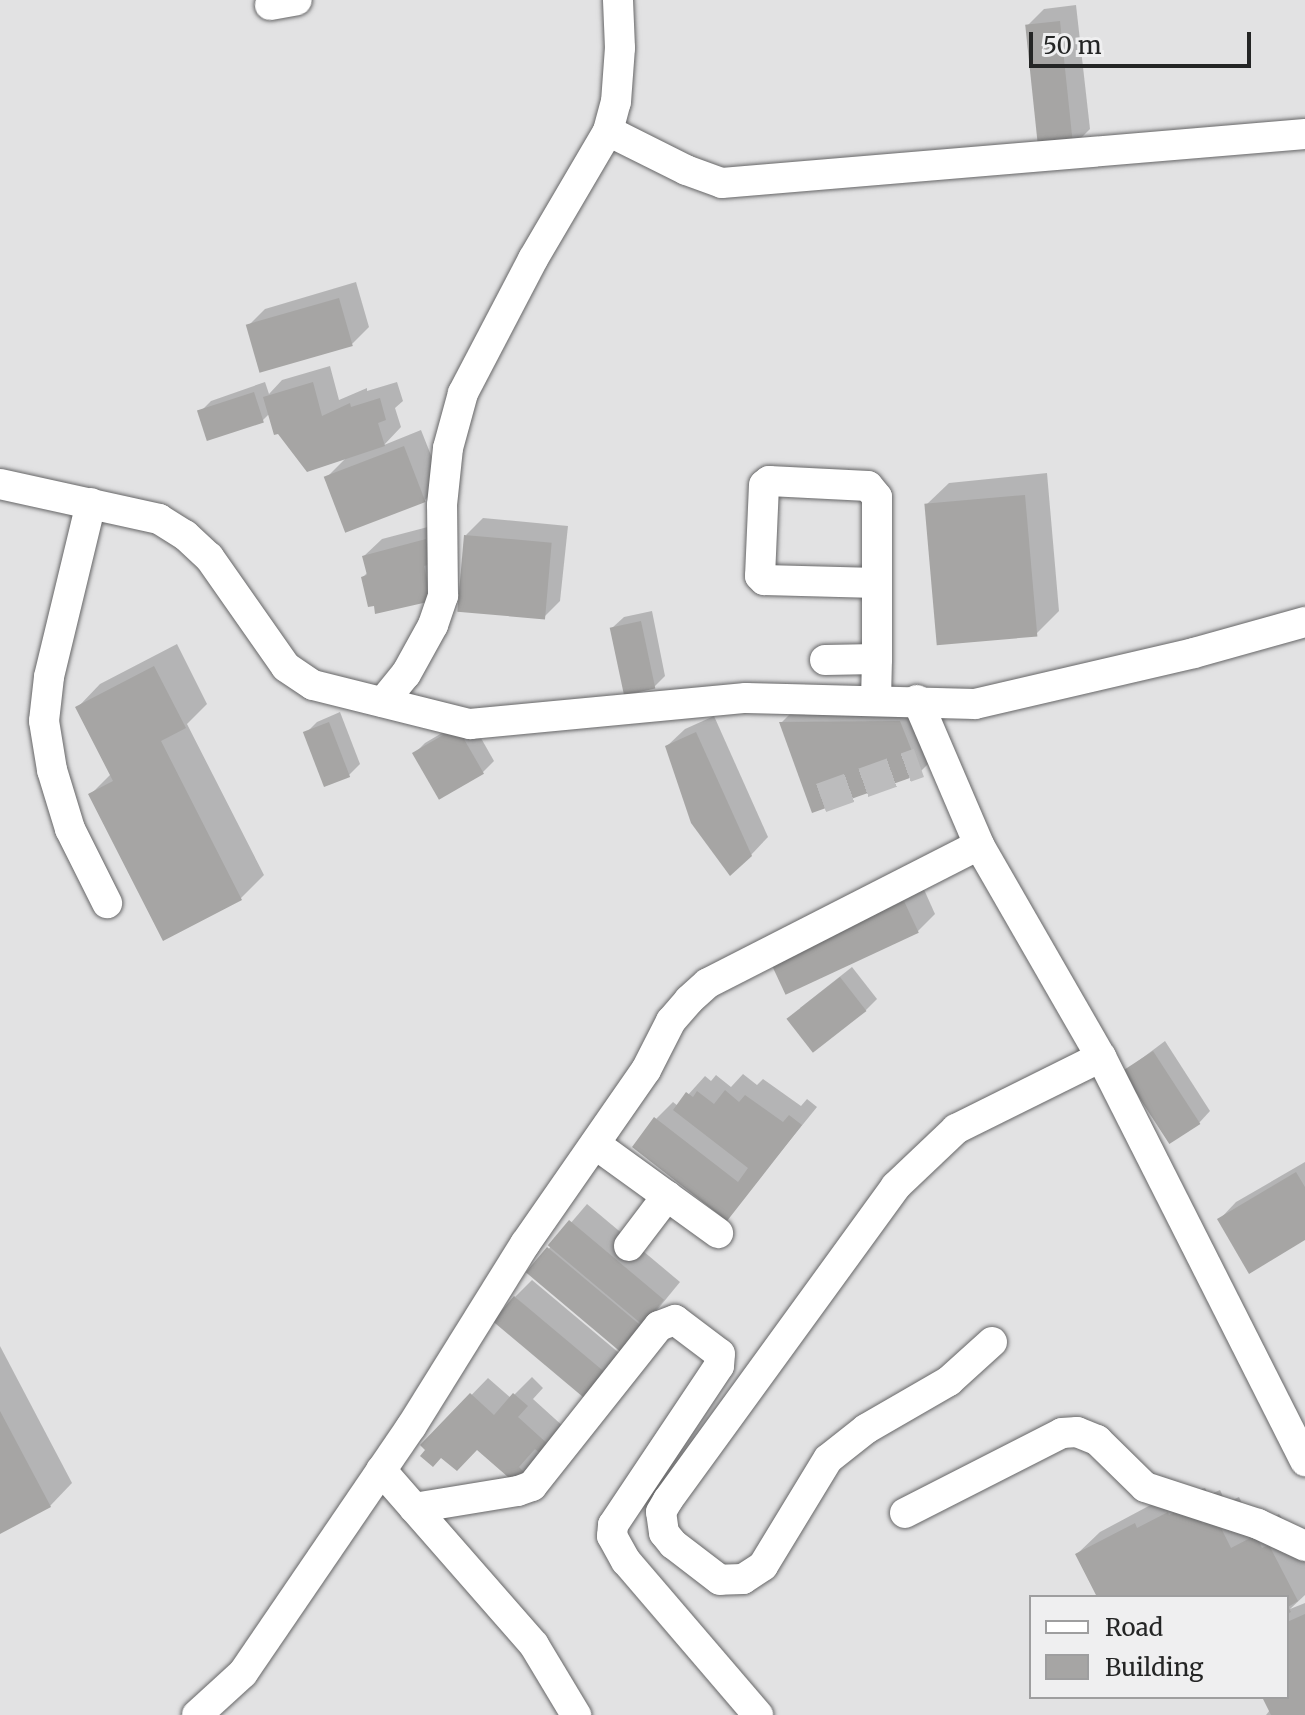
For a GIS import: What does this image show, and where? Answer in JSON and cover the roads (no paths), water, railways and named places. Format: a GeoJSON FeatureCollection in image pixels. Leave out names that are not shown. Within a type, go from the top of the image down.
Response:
{"type":"FeatureCollection","features":[{"type":"Feature","properties":{"kind":"street"},"geometry":{"type":"LineString","coordinates":[[383,702],[406,674],[433,625],[443,596],[442,505],[448,448],[463,393],[533,259],[608,131],[616,102],[620,48],[618,0]]}},
{"type":"Feature","properties":{"kind":"street"},"geometry":{"type":"LineString","coordinates":[[608,131],[686,170],[722,183],[1305,134]]}},
{"type":"Feature","properties":{"kind":"street"},"geometry":{"type":"LineString","coordinates":[[876,700],[877,659],[877,583],[877,497],[874,491],[868,486],[769,481],[764,485],[760,576],[764,580],[877,583]]}},
{"type":"Feature","properties":{"kind":"street"},"geometry":{"type":"LineString","coordinates":[[0,484],[159,519],[185,535],[209,557],[286,667],[313,685],[470,724],[746,698],[917,700],[975,704],[1194,653],[1305,622]]}},
{"type":"Feature","properties":{"kind":"street"},"geometry":{"type":"LineString","coordinates":[[91,503],[49,677],[44,721],[52,770],[70,829],[107,903]]}},
{"type":"Feature","properties":{"kind":"street"},"geometry":{"type":"LineString","coordinates":[[825,660],[877,659]]}},
{"type":"Feature","properties":{"kind":"street"},"geometry":{"type":"LineString","coordinates":[[917,700],[930,760],[1101,1057],[1305,1461]]}},
{"type":"Feature","properties":{"kind":"street"},"geometry":{"type":"LineString","coordinates":[[197,1715],[243,1673],[381,1470],[525,1244],[646,1070],[671,1021],[708,983],[979,845]]}},
{"type":"Feature","properties":{"kind":"street"},"geometry":{"type":"LineString","coordinates":[[992,1342],[949,1381],[866,1429],[828,1459],[763,1566],[743,1579],[720,1580],[673,1544],[664,1533],[661,1512],[668,1500],[896,1186],[956,1129],[1101,1057]]}},
{"type":"Feature","properties":{"kind":"street"},"geometry":{"type":"LineString","coordinates":[[595,1144],[718,1233]]}},
{"type":"Feature","properties":{"kind":"street"},"geometry":{"type":"LineString","coordinates":[[629,1246],[667,1196]]}},
{"type":"Feature","properties":{"kind":"street"},"geometry":{"type":"LineString","coordinates":[[414,1508],[532,1486],[659,1326],[675,1320],[720,1354],[719,1366],[613,1525],[612,1536],[626,1561],[758,1715]]}},
{"type":"Feature","properties":{"kind":"street"},"geometry":{"type":"LineString","coordinates":[[905,1513],[1062,1433],[1077,1432],[1097,1440],[1145,1487],[1258,1524],[1305,1546]]}},
{"type":"Feature","properties":{"kind":"street"},"geometry":{"type":"LineString","coordinates":[[381,1470],[534,1645],[576,1715]]}},
{"type":"Feature","properties":{"kind":"tunnel"},"geometry":{"type":"LineString","coordinates":[[821,798],[919,763]]}}]}
